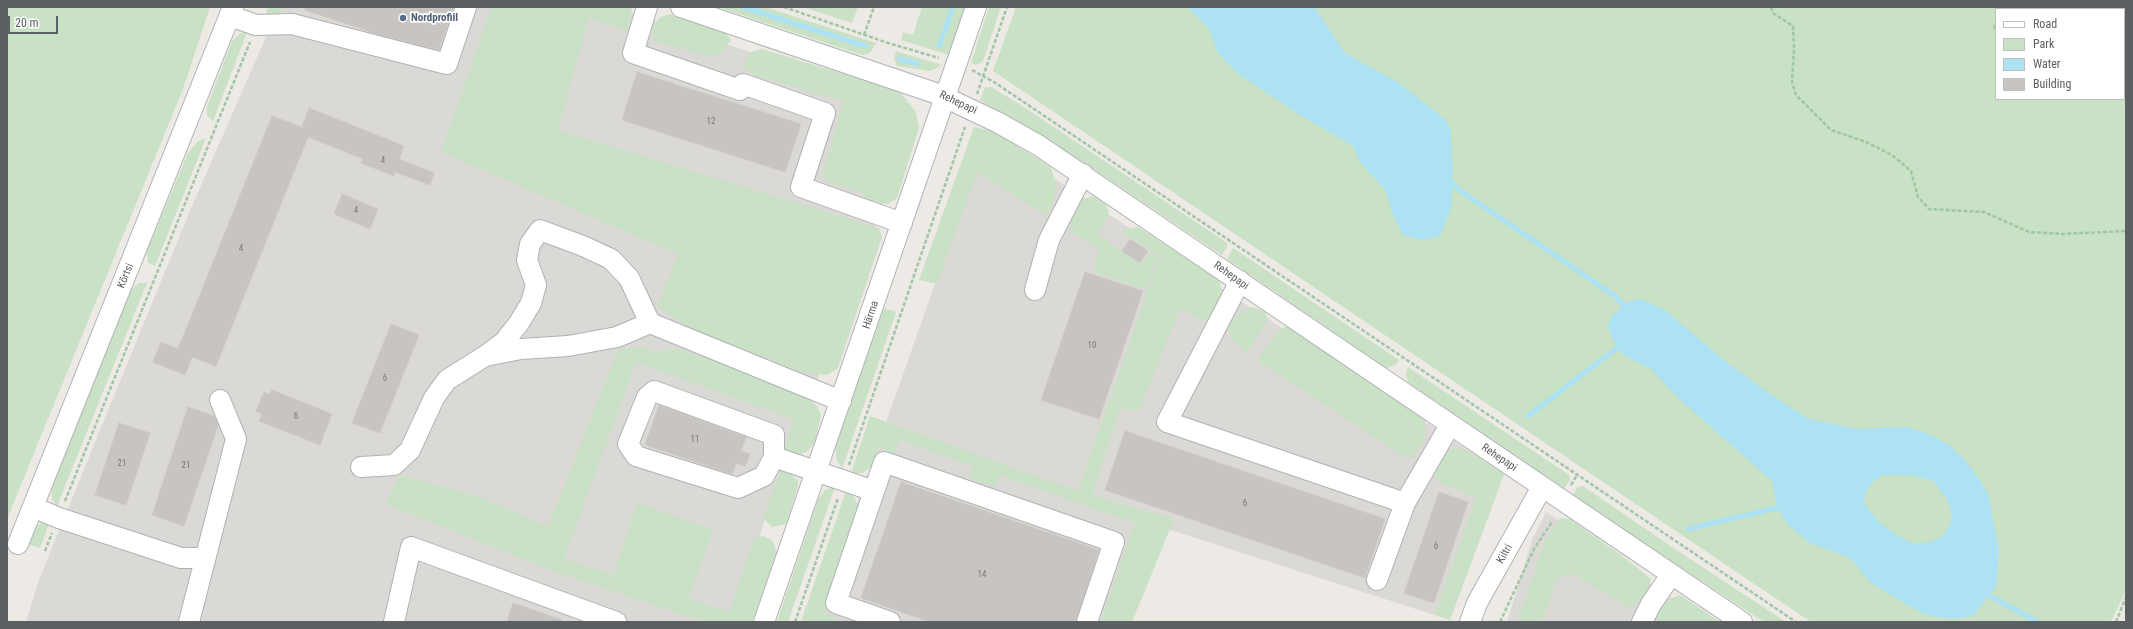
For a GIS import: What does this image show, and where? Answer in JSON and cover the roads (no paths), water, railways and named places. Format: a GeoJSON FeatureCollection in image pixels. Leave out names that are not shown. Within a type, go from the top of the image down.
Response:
{"type":"FeatureCollection","features":[{"type":"Feature","properties":{"kind":"street"},"geometry":{"type":"LineString","coordinates":[[231,12],[256,25],[292,24],[447,64],[466,7]]}},
{"type":"Feature","properties":{"kind":"street"},"geometry":{"type":"LineString","coordinates":[[647,7],[633,53],[740,90],[742,84],[825,113],[801,187],[902,223]]}},
{"type":"Feature","properties":{"kind":"street","name":"Rehepapi"},"geometry":{"type":"LineString","coordinates":[[681,7],[945,97],[997,122],[1083,174],[1450,425],[1742,622]]}},
{"type":"Feature","properties":{"kind":"street","name":"Härma"},"geometry":{"type":"LineString","coordinates":[[764,622],[976,7]]}},
{"type":"Feature","properties":{"kind":"street","name":"Kõrtsi"},"geometry":{"type":"LineString","coordinates":[[18,544],[231,12]]}},
{"type":"Feature","properties":{"kind":"street"},"geometry":{"type":"LineString","coordinates":[[1035,290],[1049,240],[1083,174]]}},
{"type":"Feature","properties":{"kind":"street"},"geometry":{"type":"LineString","coordinates":[[361,467],[394,465],[410,450],[434,398],[447,380],[504,342],[519,323],[531,303],[536,285],[527,260],[530,244],[540,230],[583,246],[611,259],[628,278],[650,323],[841,401]]}},
{"type":"Feature","properties":{"kind":"street"},"geometry":{"type":"LineString","coordinates":[[1240,281],[1167,422],[1405,503]]}},
{"type":"Feature","properties":{"kind":"street"},"geometry":{"type":"LineString","coordinates":[[485,356],[521,349],[568,346],[617,337],[650,323]]}},
{"type":"Feature","properties":{"kind":"street"},"geometry":{"type":"LineString","coordinates":[[654,391],[774,435],[774,457],[764,476],[738,488],[636,456],[628,444],[646,397],[654,391]]}},
{"type":"Feature","properties":{"kind":"street"},"geometry":{"type":"LineString","coordinates":[[189,622],[236,439],[220,400]]}},
{"type":"Feature","properties":{"kind":"street"},"geometry":{"type":"LineString","coordinates":[[1377,580],[1405,503],[1450,425]]}},
{"type":"Feature","properties":{"kind":"street"},"geometry":{"type":"LineString","coordinates":[[774,457],[874,491]]}},
{"type":"Feature","properties":{"kind":"street"},"geometry":{"type":"LineString","coordinates":[[890,622],[836,603],[884,462],[1114,542],[1087,622]]}},
{"type":"Feature","properties":{"kind":"street","name":"Kiltri"},"geometry":{"type":"LineString","coordinates":[[1470,622],[1477,603],[1542,487]]}},
{"type":"Feature","properties":{"kind":"street"},"geometry":{"type":"LineString","coordinates":[[33,507],[59,518],[181,558],[205,558]]}},
{"type":"Feature","properties":{"kind":"street"},"geometry":{"type":"LineString","coordinates":[[394,622],[410,547],[616,622]]}},
{"type":"Feature","properties":{"kind":"street"},"geometry":{"type":"LineString","coordinates":[[1642,622],[1651,604],[1671,575]]}},
{"type":"Feature","properties":{"kind":"water"},"geometry":{"type":"Polygon","coordinates":[[[1187,7],[1314,7],[1345,53],[1399,83],[1446,120],[1450,128],[1453,171],[1451,208],[1440,236],[1422,240],[1403,235],[1392,213],[1386,191],[1360,162],[1353,146],[1297,113],[1237,73],[1218,53],[1209,29],[1187,7]]]}},
{"type":"Feature","properties":{"kind":"water"},"geometry":{"type":"Polygon","coordinates":[[[1640,299],[1665,310],[1725,361],[1770,394],[1809,419],[1856,429],[1907,427],[1931,435],[1949,445],[1964,459],[1988,494],[1999,550],[1996,587],[1973,616],[1953,619],[1930,616],[1914,609],[1871,583],[1850,558],[1810,543],[1788,525],[1777,507],[1772,481],[1678,398],[1651,369],[1632,360],[1618,350],[1608,325],[1612,316],[1627,302],[1640,299]],[[1882,475],[1870,485],[1865,494],[1865,505],[1878,521],[1896,535],[1912,543],[1931,542],[1943,536],[1951,523],[1951,511],[1947,499],[1932,480],[1910,475],[1882,475]]]}},
{"type":"Feature","properties":{"kind":"waterway"},"geometry":{"type":"LineString","coordinates":[[743,7],[865,46]]}},
{"type":"Feature","properties":{"kind":"waterway"},"geometry":{"type":"LineString","coordinates":[[939,46],[953,7]]}},
{"type":"Feature","properties":{"kind":"waterway"},"geometry":{"type":"LineString","coordinates":[[900,59],[918,64]]}},
{"type":"Feature","properties":{"kind":"waterway"},"geometry":{"type":"LineString","coordinates":[[1447,179],[1462,192],[1615,296],[1628,311]]}},
{"type":"Feature","properties":{"kind":"waterway"},"geometry":{"type":"LineString","coordinates":[[1528,416],[1622,344]]}},
{"type":"Feature","properties":{"kind":"waterway"},"geometry":{"type":"LineString","coordinates":[[1688,529],[1784,506]]}},
{"type":"Feature","properties":{"kind":"waterway"},"geometry":{"type":"LineString","coordinates":[[1983,592],[2038,622]]}},
{"type":"Feature","properties":{"kind":"place","name":"Nordprofiil"},"geometry":{"type":"Point","coordinates":[403,18]}}]}
